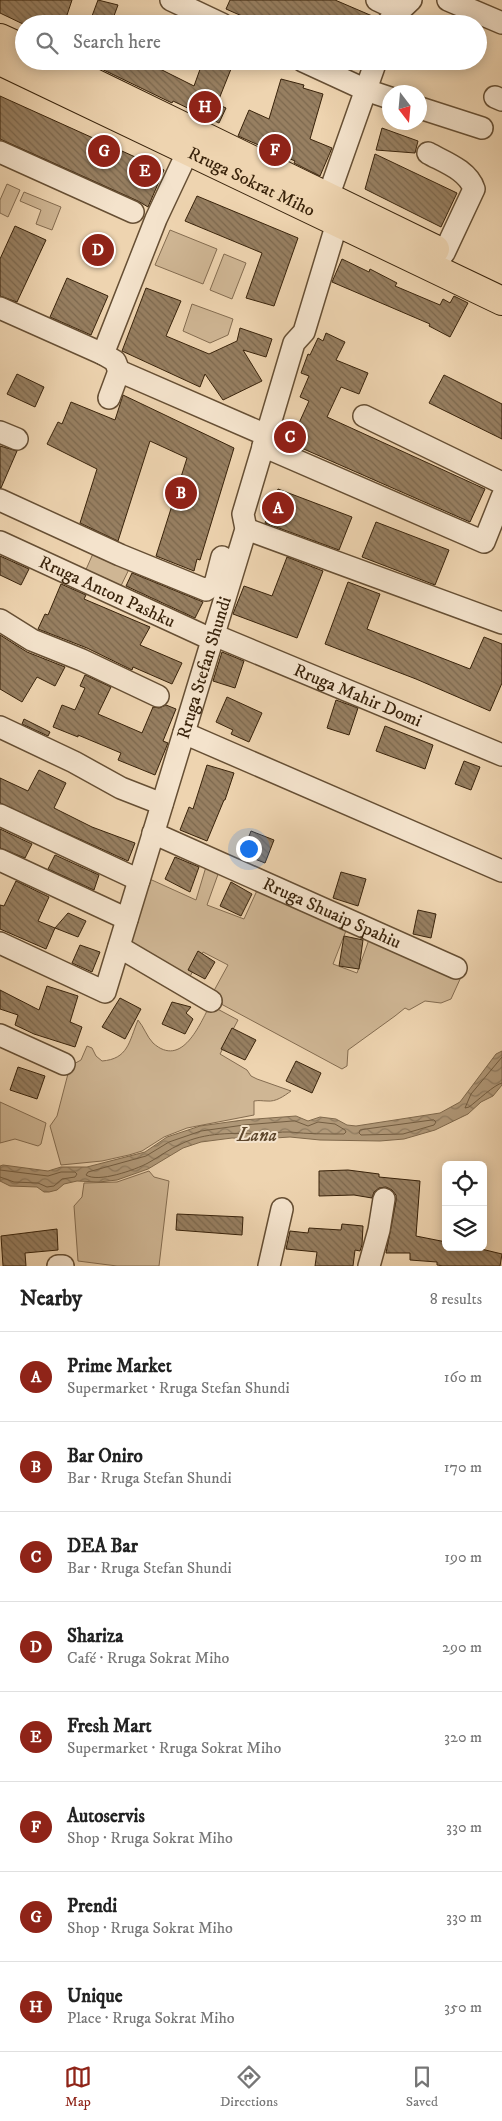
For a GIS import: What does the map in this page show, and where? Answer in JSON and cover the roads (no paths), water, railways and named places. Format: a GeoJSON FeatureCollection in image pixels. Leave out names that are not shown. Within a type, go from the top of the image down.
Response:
{"type":"FeatureCollection","features":[{"type":"Feature","properties":{"kind":"main road"},"geometry":{"type":"LineString","coordinates":[[0,38],[15,45]]}},
{"type":"Feature","properties":{"kind":"main road","name":"Rruga Sokrat Miho"},"geometry":{"type":"LineString","coordinates":[[0,61],[15,68]]}},
{"type":"Feature","properties":{"kind":"main road","name":"Rruga Sokrat Miho"},"geometry":{"type":"LineString","coordinates":[[19,70],[188,151],[330,212],[444,253],[502,281]]}},
{"type":"Feature","properties":{"kind":"main road","name":"Rruga Sokrat Miho"},"geometry":{"type":"LineString","coordinates":[[66,70],[330,212],[502,301]]}},
{"type":"Feature","properties":{"kind":"street"},"geometry":{"type":"LineString","coordinates":[[171,0],[203,15]]}},
{"type":"Feature","properties":{"kind":"street"},"geometry":{"type":"LineString","coordinates":[[448,0],[483,15]]}},
{"type":"Feature","properties":{"kind":"street"},"geometry":{"type":"LineString","coordinates":[[487,17],[502,23]]}},
{"type":"Feature","properties":{"kind":"street"},"geometry":{"type":"LineString","coordinates":[[323,70],[382,95]]}},
{"type":"Feature","properties":{"kind":"street","name":"Rruga Stefan Shundi"},"geometry":{"type":"LineString","coordinates":[[6,946],[105,992],[213,638],[265,440],[294,343],[291,329],[330,212],[373,70]]}},
{"type":"Feature","properties":{"kind":"street"},"geometry":{"type":"LineString","coordinates":[[427,110],[482,128]]}},
{"type":"Feature","properties":{"kind":"street"},"geometry":{"type":"LineString","coordinates":[[103,354],[156,219],[188,151]]}},
{"type":"Feature","properties":{"kind":"street"},"geometry":{"type":"LineString","coordinates":[[0,152],[133,212]]}},
{"type":"Feature","properties":{"kind":"street"},"geometry":{"type":"LineString","coordinates":[[428,153],[464,173],[472,182],[474,189],[444,253]]}},
{"type":"Feature","properties":{"kind":"street"},"geometry":{"type":"LineString","coordinates":[[0,308],[103,354],[115,361],[120,371],[484,542],[502,497]]}},
{"type":"Feature","properties":{"kind":"street"},"geometry":{"type":"LineString","coordinates":[[109,398],[120,371]]}},
{"type":"Feature","properties":{"kind":"street"},"geometry":{"type":"LineString","coordinates":[[364,416],[502,483]]}},
{"type":"Feature","properties":{"kind":"street"},"geometry":{"type":"LineString","coordinates":[[0,500],[120,555],[206,590],[215,584],[233,520],[245,521],[502,623]]}},
{"type":"Feature","properties":{"kind":"street","name":"Rruga Anton Pashku"},"geometry":{"type":"LineString","coordinates":[[0,542],[213,638]]}},
{"type":"Feature","properties":{"kind":"street"},"geometry":{"type":"LineString","coordinates":[[0,620],[32,640],[82,660],[158,696]]}},
{"type":"Feature","properties":{"kind":"street","name":"Rruga Mahir Domi"},"geometry":{"type":"LineString","coordinates":[[213,638],[502,755]]}},
{"type":"Feature","properties":{"kind":"street"},"geometry":{"type":"LineString","coordinates":[[0,727],[51,750],[121,788],[162,804]]}},
{"type":"Feature","properties":{"kind":"street"},"geometry":{"type":"LineString","coordinates":[[184,733],[502,871]]}},
{"type":"Feature","properties":{"kind":"street"},"geometry":{"type":"LineString","coordinates":[[0,815],[139,880]]}},
{"type":"Feature","properties":{"kind":"street","name":"Rruga Shuaip Spahiu"},"geometry":{"type":"LineString","coordinates":[[153,833],[456,968]]}},
{"type":"Feature","properties":{"kind":"street"},"geometry":{"type":"LineString","coordinates":[[0,860],[127,919]]}},
{"type":"Feature","properties":{"kind":"street"},"geometry":{"type":"LineString","coordinates":[[119,947],[211,1001]]}},
{"type":"Feature","properties":{"kind":"street"},"geometry":{"type":"LineString","coordinates":[[0,1036],[64,1064]]}},
{"type":"Feature","properties":{"kind":"street"},"geometry":{"type":"LineString","coordinates":[[369,1266],[379,1230],[384,1199]]}},
{"type":"Feature","properties":{"kind":"street"},"geometry":{"type":"LineString","coordinates":[[269,1266],[282,1209]]}},
{"type":"Feature","properties":{"kind":"street"},"geometry":{"type":"LineString","coordinates":[[58,1266],[63,1266]]}},
{"type":"Feature","properties":{"kind":"water","name":"Lana"},"geometry":{"type":"Polygon","coordinates":[[[502,1051],[502,1085],[493,1096],[481,1102],[468,1114],[435,1130],[404,1139],[380,1141],[320,1140],[290,1137],[232,1138],[201,1142],[183,1148],[148,1169],[117,1180],[99,1182],[77,1181],[64,1184],[57,1190],[49,1192],[44,1192],[37,1187],[10,1186],[0,1181],[0,1166],[3,1165],[48,1171],[61,1167],[87,1167],[145,1152],[167,1137],[200,1126],[243,1120],[296,1116],[308,1121],[320,1117],[336,1119],[347,1125],[356,1126],[440,1113],[460,1102],[496,1054],[502,1051]]]}},
{"type":"Feature","properties":{"kind":"place","name":"Unique"},"geometry":{"type":"Point","coordinates":[205,107]}},
{"type":"Feature","properties":{"kind":"place","name":"Autoservis"},"geometry":{"type":"Point","coordinates":[275,150]}},
{"type":"Feature","properties":{"kind":"place","name":"Prendi"},"geometry":{"type":"Point","coordinates":[104,151]}},
{"type":"Feature","properties":{"kind":"place","name":"Fresh Mart"},"geometry":{"type":"Point","coordinates":[145,171]}},
{"type":"Feature","properties":{"kind":"place","name":"Shariza"},"geometry":{"type":"Point","coordinates":[98,250]}},
{"type":"Feature","properties":{"kind":"place","name":"DEA Bar"},"geometry":{"type":"Point","coordinates":[290,437]}},
{"type":"Feature","properties":{"kind":"place","name":"Bar Oniro"},"geometry":{"type":"Point","coordinates":[181,493]}},
{"type":"Feature","properties":{"kind":"place","name":"Prime Market"},"geometry":{"type":"Point","coordinates":[278,508]}}]}
